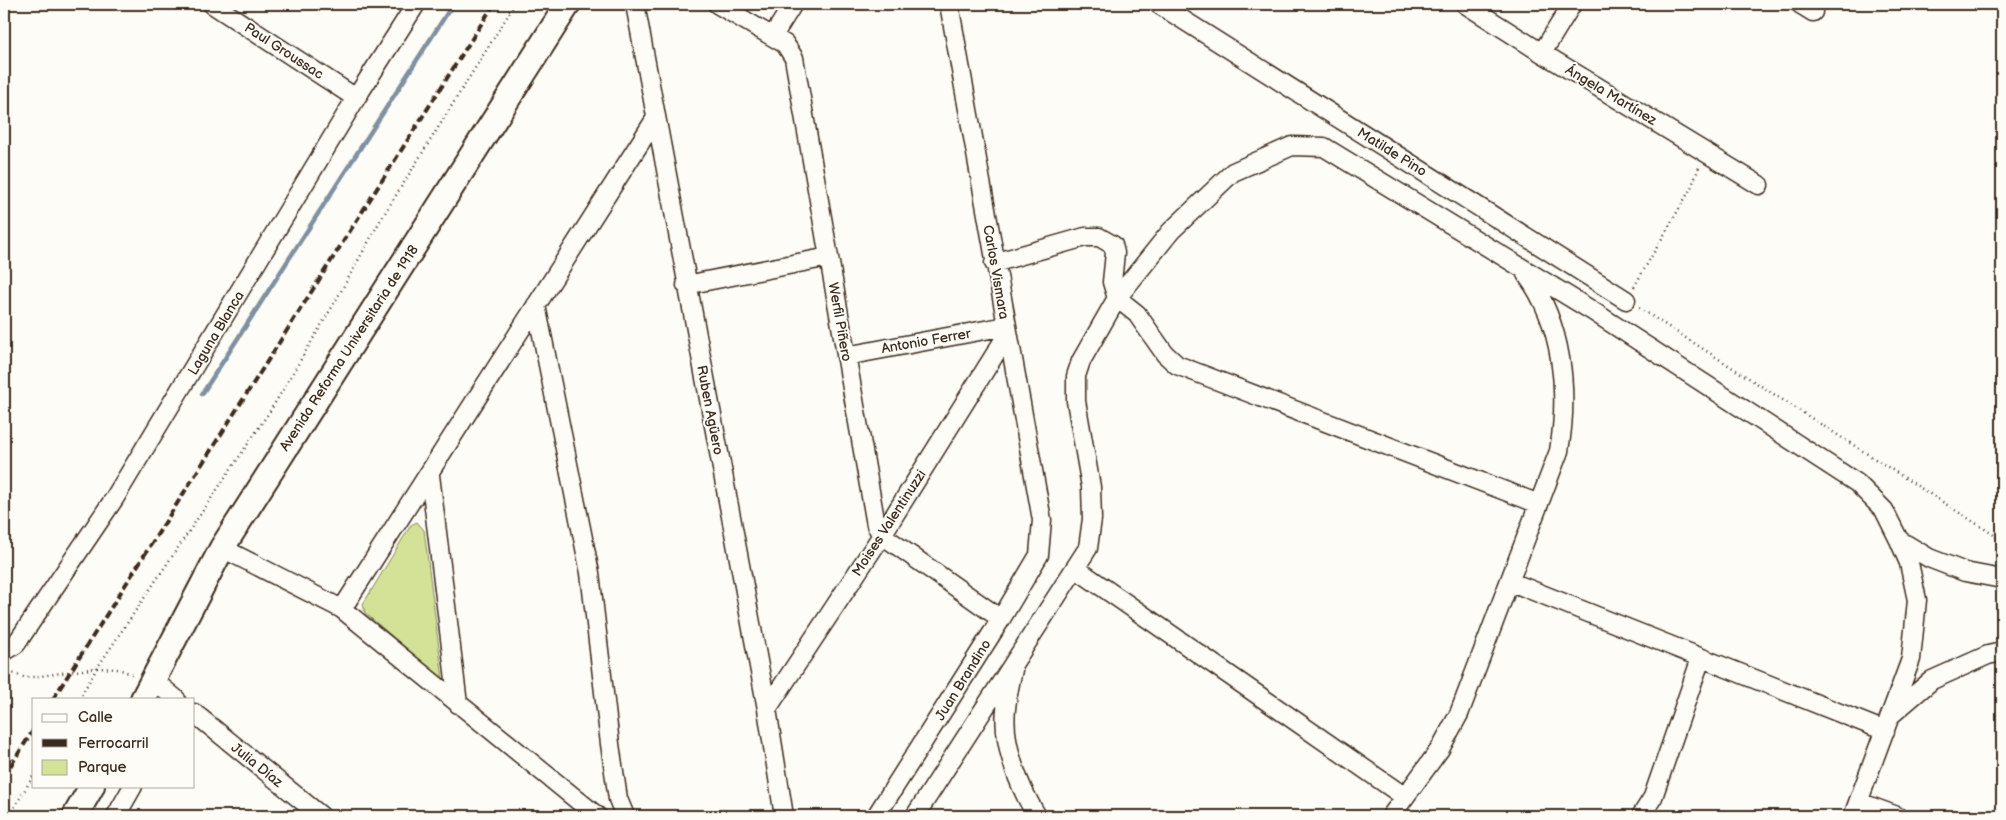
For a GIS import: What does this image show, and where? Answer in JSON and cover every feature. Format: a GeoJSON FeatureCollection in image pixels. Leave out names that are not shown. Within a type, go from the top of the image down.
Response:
{"type":"FeatureCollection","features":[{"type":"Feature","properties":{"kind":"main road","name":"Avenida Reforma Universitaria de 1918"},"geometry":{"type":"LineString","coordinates":[[148,690],[222,548],[568,4]]}},
{"type":"Feature","properties":{"kind":"main road"},"geometry":{"type":"LineString","coordinates":[[75,816],[91,788]]}},
{"type":"Feature","properties":{"kind":"street","name":"Paul Groussac"},"geometry":{"type":"LineString","coordinates":[[212,4],[356,98]]}},
{"type":"Feature","properties":{"kind":"street","name":"Laguna Blanca"},"geometry":{"type":"LineString","coordinates":[[4,652],[16,644],[114,499],[356,98],[416,4]]}},
{"type":"Feature","properties":{"kind":"street","name":"Ruben Agüero"},"geometry":{"type":"LineString","coordinates":[[635,4],[686,285],[767,709],[784,816]]}},
{"type":"Feature","properties":{"kind":"street","name":"Werfil Piñero"},"geometry":{"type":"LineString","coordinates":[[717,4],[785,44],[794,58],[876,525],[882,534]]}},
{"type":"Feature","properties":{"kind":"street"},"geometry":{"type":"LineString","coordinates":[[773,36],[792,4]]}},
{"type":"Feature","properties":{"kind":"street","name":"Carlos Vismara"},"geometry":{"type":"LineString","coordinates":[[949,4],[994,264],[1042,520],[1042,540]]}},
{"type":"Feature","properties":{"kind":"street","name":"Matilde Pino"},"geometry":{"type":"LineString","coordinates":[[1158,4],[1177,9],[1626,300]]}},
{"type":"Feature","properties":{"kind":"street","name":"Ángela Martínez"},"geometry":{"type":"LineString","coordinates":[[1464,4],[1542,54],[1759,185]]}},
{"type":"Feature","properties":{"kind":"street"},"geometry":{"type":"LineString","coordinates":[[1542,54],[1572,4]]}},
{"type":"Feature","properties":{"kind":"street"},"geometry":{"type":"LineString","coordinates":[[342,610],[430,475],[656,118]]}},
{"type":"Feature","properties":{"kind":"street"},"geometry":{"type":"LineString","coordinates":[[915,816],[1088,548],[1092,519],[1091,487],[1076,401],[1076,376],[1081,361],[1118,298],[1171,230],[1234,172],[1292,146],[1324,146],[1591,310],[1857,483],[1884,510],[1900,540],[1909,563],[1917,600],[1912,659],[1856,809],[1897,816]]}},
{"type":"Feature","properties":{"kind":"street"},"geometry":{"type":"LineString","coordinates":[[994,264],[1085,237],[1099,238],[1113,245],[1115,253],[1112,282],[1118,298],[1137,314],[1164,354],[1177,365],[1539,504]]}},
{"type":"Feature","properties":{"kind":"street"},"geometry":{"type":"LineString","coordinates":[[686,285],[829,257]]}},
{"type":"Feature","properties":{"kind":"street"},"geometry":{"type":"LineString","coordinates":[[1392,816],[1440,749],[1459,714],[1511,582],[1559,451],[1564,423],[1564,383],[1557,344],[1546,308],[1537,289],[1521,267]]}},
{"type":"Feature","properties":{"kind":"street"},"geometry":{"type":"LineString","coordinates":[[536,305],[590,573],[610,744],[618,799],[625,816]]}},
{"type":"Feature","properties":{"kind":"street","name":"Antonio Ferrer"},"geometry":{"type":"LineString","coordinates":[[846,356],[1007,330]]}},
{"type":"Feature","properties":{"kind":"street","name":"Moises Valentinuzzi"},"geometry":{"type":"LineString","coordinates":[[767,709],[882,534],[1007,330]]}},
{"type":"Feature","properties":{"kind":"street"},"geometry":{"type":"LineString","coordinates":[[430,475],[458,704]]}},
{"type":"Feature","properties":{"kind":"street"},"geometry":{"type":"LineString","coordinates":[[882,534],[1001,620]]}},
{"type":"Feature","properties":{"kind":"street","name":"Juan Brandino"},"geometry":{"type":"LineString","coordinates":[[876,816],[1001,620],[1039,555],[1042,540]]}},
{"type":"Feature","properties":{"kind":"street"},"geometry":{"type":"LineString","coordinates":[[1900,540],[1929,558],[1965,572],[2002,579]]}},
{"type":"Feature","properties":{"kind":"street"},"geometry":{"type":"LineString","coordinates":[[222,548],[342,610],[597,816]]}},
{"type":"Feature","properties":{"kind":"street"},"geometry":{"type":"LineString","coordinates":[[1075,568],[1405,797]]}},
{"type":"Feature","properties":{"kind":"street"},"geometry":{"type":"LineString","coordinates":[[1511,582],[1701,658],[1888,723]]}},
{"type":"Feature","properties":{"kind":"street"},"geometry":{"type":"LineString","coordinates":[[1888,723],[1932,680],[1988,655],[2002,652]]}},
{"type":"Feature","properties":{"kind":"street"},"geometry":{"type":"LineString","coordinates":[[1641,816],[1653,797],[1701,658]]}},
{"type":"Feature","properties":{"kind":"street"},"geometry":{"type":"LineString","coordinates":[[1014,662],[1005,711],[1010,759],[1028,801],[1037,816]]}},
{"type":"Feature","properties":{"kind":"street"},"geometry":{"type":"LineString","coordinates":[[148,690],[173,698]]}},
{"type":"Feature","properties":{"kind":"street","name":"Julia Díaz"},"geometry":{"type":"LineString","coordinates":[[195,714],[321,816]]}},
{"type":"Feature","properties":{"kind":"street"},"geometry":{"type":"LineString","coordinates":[[116,816],[132,788]]}},
{"type":"Feature","properties":{"kind":"path"},"geometry":{"type":"LineString","coordinates":[[80,698],[97,668],[272,408],[335,302],[380,221],[515,4]]}},
{"type":"Feature","properties":{"kind":"path"},"geometry":{"type":"LineString","coordinates":[[1705,152],[1691,188],[1626,300],[2002,540]]}},
{"type":"Feature","properties":{"kind":"path"},"geometry":{"type":"LineString","coordinates":[[4,670],[26,678],[97,668],[118,670],[148,690]]}},
{"type":"Feature","properties":{"kind":"path"},"geometry":{"type":"LineString","coordinates":[[9,816],[32,778]]}},
{"type":"Feature","properties":{"kind":"green space"},"geometry":{"type":"Polygon","coordinates":[[[417,522],[424,530],[443,680],[365,613],[363,604],[411,525],[417,522]]]}},
{"type":"Feature","properties":{"kind":"waterway"},"geometry":{"type":"LineString","coordinates":[[202,394],[453,4]]}},
{"type":"Feature","properties":{"kind":"railway"},"geometry":{"type":"LineString","coordinates":[[54,698],[494,4]]}},
{"type":"Feature","properties":{"kind":"railway"},"geometry":{"type":"LineString","coordinates":[[4,776],[32,732]]}}]}
